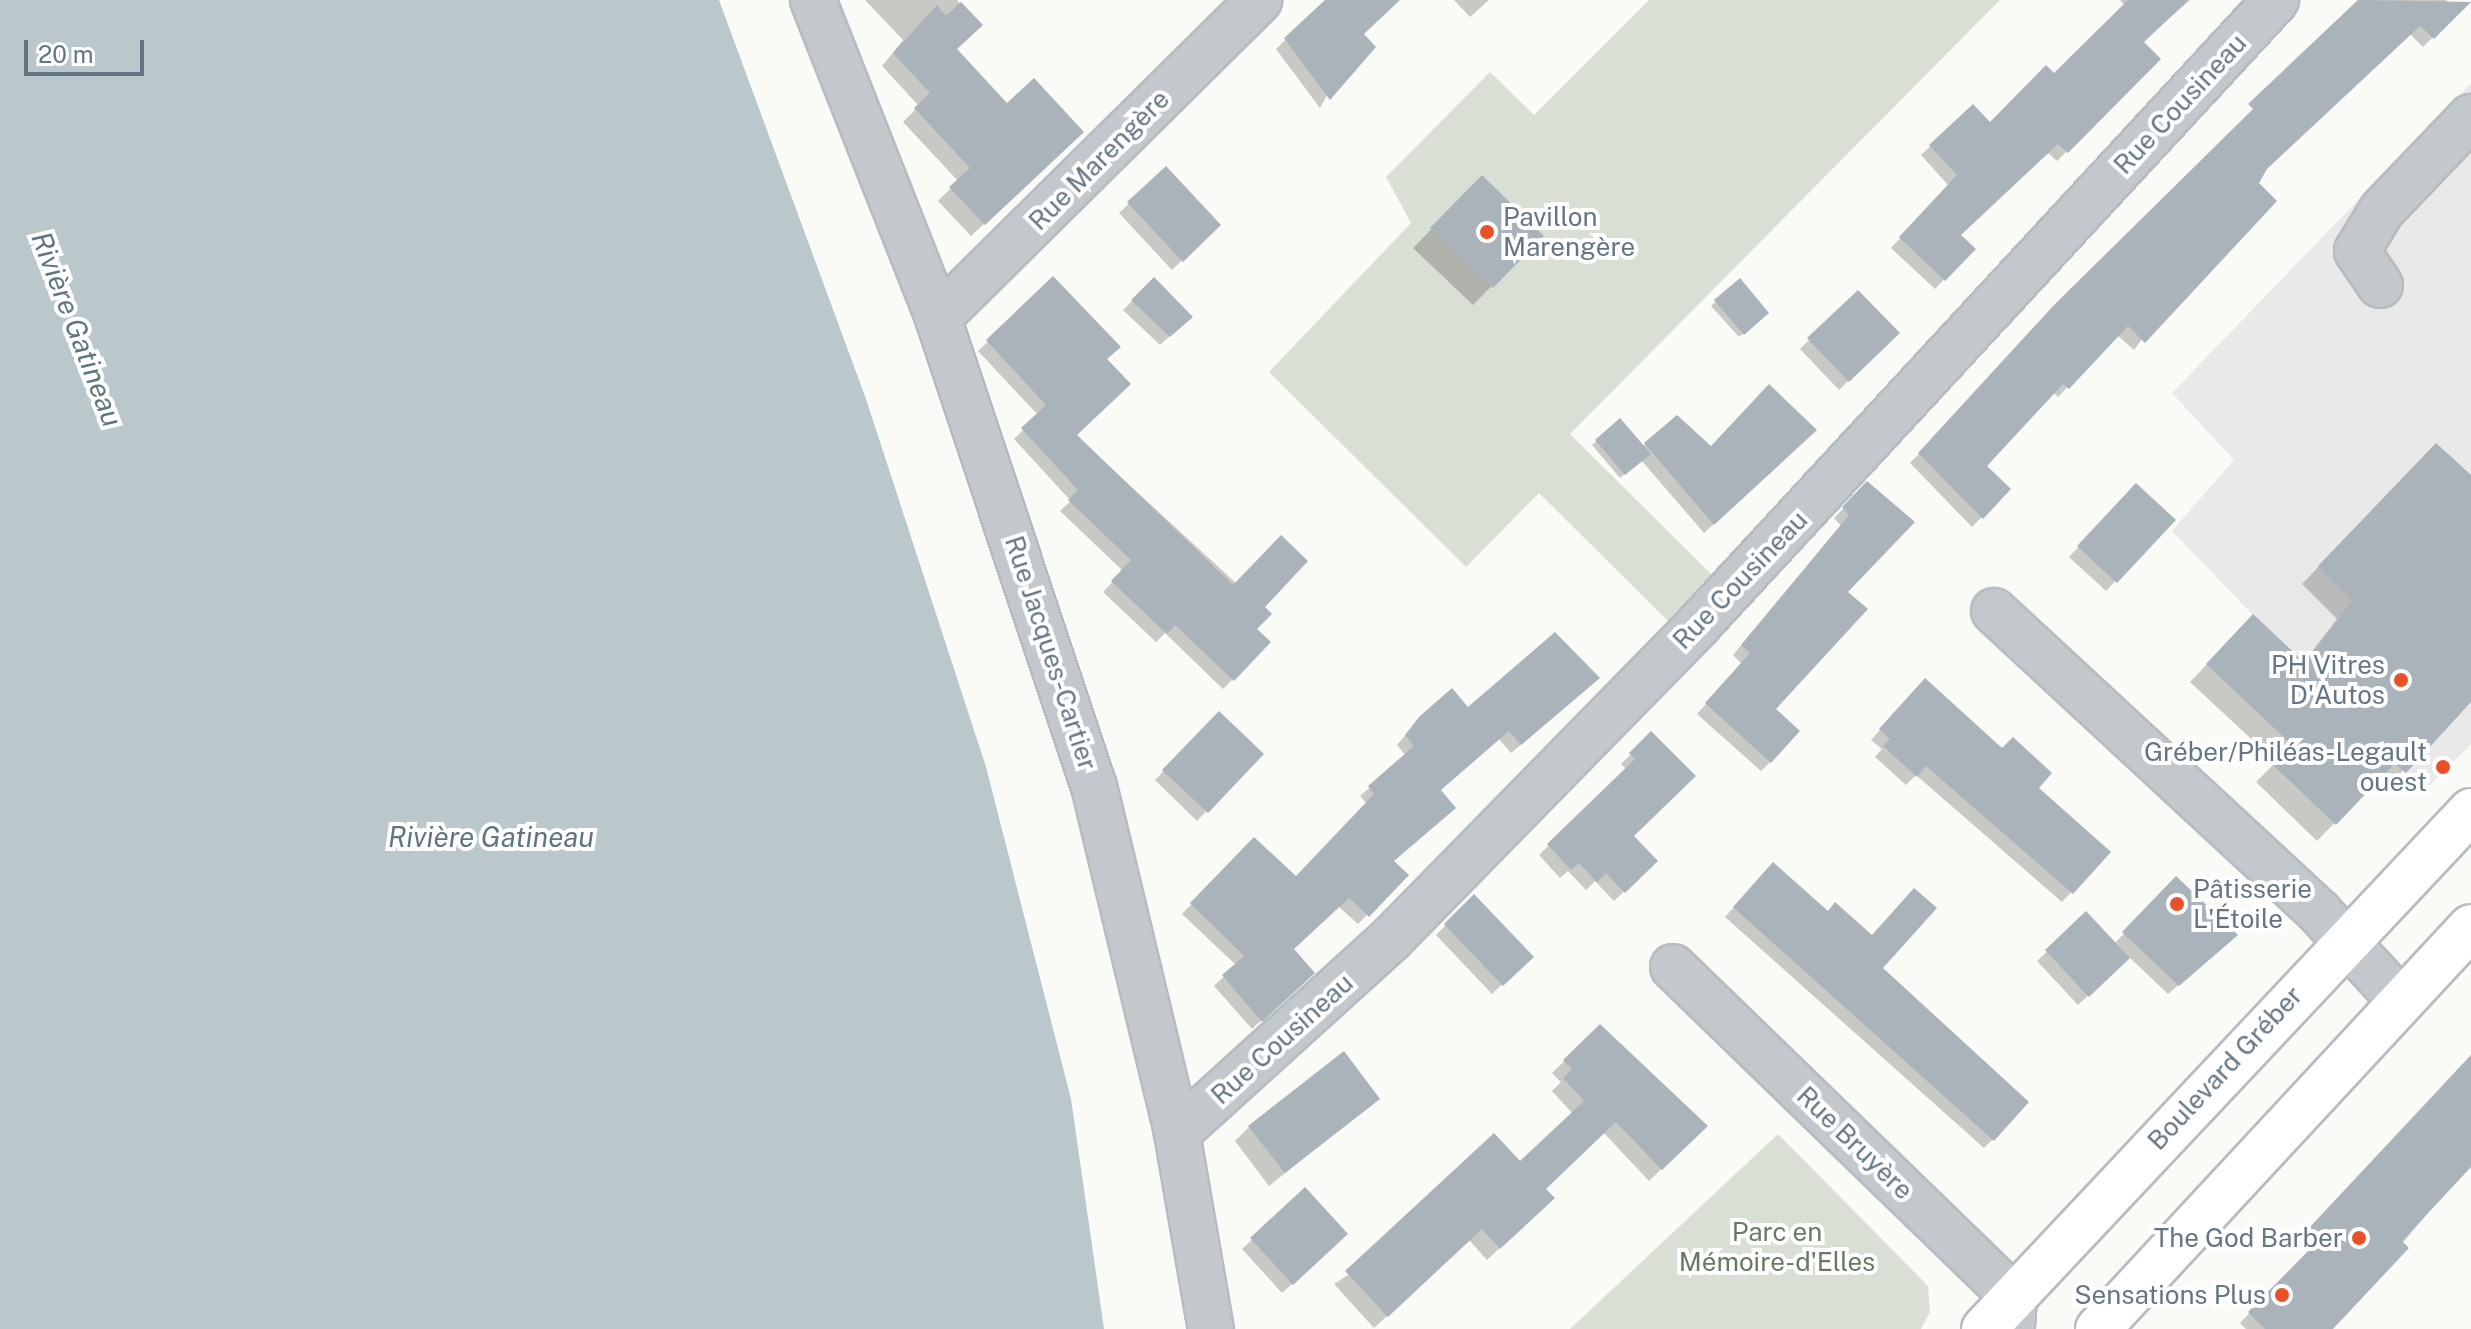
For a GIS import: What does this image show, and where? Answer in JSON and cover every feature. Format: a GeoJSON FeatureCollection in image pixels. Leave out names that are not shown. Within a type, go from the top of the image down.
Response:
{"type":"FeatureCollection","features":[{"type":"Feature","properties":{"kind":"main road","name":"Boulevard Gréber"},"geometry":{"type":"LineString","coordinates":[[1984,1329],[2013,1313],[2345,940],[2471,811]]}},
{"type":"Feature","properties":{"kind":"main road"},"geometry":{"type":"LineString","coordinates":[[2098,1329],[2399,999],[2471,927]]}},
{"type":"Feature","properties":{"kind":"street","name":"Rue Jacques-Cartier"},"geometry":{"type":"LineString","coordinates":[[813,0],[938,318],[1094,786],[1177,1133],[1211,1329]]}},
{"type":"Feature","properties":{"kind":"street","name":"Rue Marengère"},"geometry":{"type":"LineString","coordinates":[[938,318],[1259,0]]}},
{"type":"Feature","properties":{"kind":"street","name":"Rue Cousineau"},"geometry":{"type":"LineString","coordinates":[[1177,1133],[1391,939],[1688,636],[2276,0]]}},
{"type":"Feature","properties":{"kind":"street"},"geometry":{"type":"LineString","coordinates":[[2380,285],[2357,251],[2382,210],[2471,117]]}},
{"type":"Feature","properties":{"kind":"street"},"geometry":{"type":"LineString","coordinates":[[1994,611],[2345,940],[2399,999]]}},
{"type":"Feature","properties":{"kind":"street","name":"Rue Bruyère"},"geometry":{"type":"LineString","coordinates":[[1673,967],[2013,1313]]}},
{"type":"Feature","properties":{"kind":"shaded area"},"geometry":{"type":"Polygon","coordinates":[[[2471,83],[2471,744],[2423,792],[2172,531],[2234,460],[2172,393],[2471,83]]]}},
{"type":"Feature","properties":{"kind":"green space"},"geometry":{"type":"Polygon","coordinates":[[[1649,0],[2000,0],[1570,434],[1713,576],[1668,621],[1539,493],[1466,567],[1269,372],[1411,223],[1386,177],[1490,72],[1534,115],[1649,0]]]}},
{"type":"Feature","properties":{"kind":"green space","name":"Parc en Mémoire-d'Elles"},"geometry":{"type":"Polygon","coordinates":[[[1778,1134],[1928,1286],[1930,1312],[1921,1329],[1570,1329],[1778,1134]]]}},
{"type":"Feature","properties":{"kind":"water","name":"Rivière Gatineau"},"geometry":{"type":"Polygon","coordinates":[[[0,0],[719,0],[866,399],[986,767],[1071,1099],[1104,1329],[0,1329],[0,0]]]}},
{"type":"Feature","properties":{"kind":"building"},"geometry":{"type":"Polygon","coordinates":[[[1325,0],[1400,0],[1364,34],[1376,47],[1330,100],[1284,38],[1325,0]]]}},
{"type":"Feature","properties":{"kind":"building"},"geometry":{"type":"Polygon","coordinates":[[[2128,0],[2188,0],[2144,42],[2161,59],[2068,153],[2058,144],[1961,235],[1976,249],[1945,281],[1899,237],[1957,175],[1929,145],[1973,104],[1990,122],[2046,65],[2054,73],[2128,0]]]}},
{"type":"Feature","properties":{"kind":"building"},"geometry":{"type":"Polygon","coordinates":[[[2358,0],[2471,2],[2434,39],[2420,26],[2267,169],[2259,183],[2277,201],[2145,343],[2128,326],[2069,389],[2063,384],[1987,466],[2011,489],[1983,519],[1918,453],[2054,305],[2253,109],[2248,104],[2358,0]]]}},
{"type":"Feature","properties":{"kind":"building"},"geometry":{"type":"Polygon","coordinates":[[[961,2],[983,25],[957,49],[1007,103],[1034,78],[1084,132],[985,225],[949,187],[970,168],[914,108],[930,93],[893,53],[937,5],[946,16],[961,2]]]}},
{"type":"Feature","properties":{"kind":"building"},"geometry":{"type":"Polygon","coordinates":[[[1166,166],[1221,225],[1183,262],[1127,202],[1166,166]]]}},
{"type":"Feature","properties":{"kind":"building","name":"Pavillon Marengère"},"geometry":{"type":"Polygon","coordinates":[[[1482,175],[1544,236],[1493,288],[1430,228],[1482,175]]]}},
{"type":"Feature","properties":{"kind":"building"},"geometry":{"type":"Polygon","coordinates":[[[1053,276],[1121,347],[1107,359],[1131,384],[1077,435],[1233,585],[1281,535],[1308,561],[1265,607],[1272,614],[1257,629],[1271,642],[1234,681],[1175,625],[1167,634],[1111,581],[1131,560],[1068,500],[1078,490],[1021,428],[1046,405],[986,340],[1053,276]]]}},
{"type":"Feature","properties":{"kind":"building"},"geometry":{"type":"Polygon","coordinates":[[[1154,277],[1193,317],[1170,337],[1131,300],[1154,277]]]}},
{"type":"Feature","properties":{"kind":"building"},"geometry":{"type":"Polygon","coordinates":[[[1740,278],[1769,313],[1744,335],[1714,300],[1740,278]]]}},
{"type":"Feature","properties":{"kind":"building"},"geometry":{"type":"Polygon","coordinates":[[[1858,290],[1900,333],[1849,382],[1807,338],[1858,290]]]}},
{"type":"Feature","properties":{"kind":"building"},"geometry":{"type":"Polygon","coordinates":[[[1769,384],[1817,430],[1714,525],[1644,443],[1677,415],[1711,446],[1769,384]]]}},
{"type":"Feature","properties":{"kind":"building"},"geometry":{"type":"Polygon","coordinates":[[[1620,418],[1651,454],[1625,475],[1595,440],[1620,418]]]}},
{"type":"Feature","properties":{"kind":"building"},"geometry":{"type":"Polygon","coordinates":[[[2436,443],[2471,475],[2471,702],[2406,773],[2395,763],[2336,825],[2272,764],[2291,744],[2206,664],[2253,614],[2305,663],[2352,601],[2318,566],[2436,443]]]}},
{"type":"Feature","properties":{"kind":"building"},"geometry":{"type":"Polygon","coordinates":[[[1867,481],[1915,522],[1848,592],[1868,609],[1776,709],[1800,731],[1771,763],[1705,703],[1750,653],[1741,645],[1849,515],[1842,507],[1867,481]]]}},
{"type":"Feature","properties":{"kind":"building"},"geometry":{"type":"Polygon","coordinates":[[[2136,483],[2176,520],[2117,583],[2077,546],[2136,483]]]}},
{"type":"Feature","properties":{"kind":"building"},"geometry":{"type":"Polygon","coordinates":[[[1555,632],[1600,678],[1521,745],[1509,731],[1441,790],[1456,808],[1394,861],[1409,875],[1369,917],[1349,898],[1294,949],[1315,973],[1262,1022],[1222,975],[1244,956],[1190,903],[1254,837],[1296,876],[1374,794],[1368,786],[1414,746],[1405,735],[1420,716],[1452,688],[1468,707],[1555,632]]]}},
{"type":"Feature","properties":{"kind":"building"},"geometry":{"type":"Polygon","coordinates":[[[1925,678],[2002,748],[2013,737],[2052,773],[2039,788],[2111,852],[2073,894],[1926,766],[1917,777],[1883,746],[1890,739],[1879,729],[1925,678]]]}},
{"type":"Feature","properties":{"kind":"building"},"geometry":{"type":"Polygon","coordinates":[[[1219,711],[1264,754],[1208,813],[1162,770],[1219,711]]]}},
{"type":"Feature","properties":{"kind":"building"},"geometry":{"type":"Polygon","coordinates":[[[1651,731],[1696,776],[1634,836],[1658,861],[1625,893],[1606,873],[1597,882],[1579,863],[1571,870],[1547,844],[1635,759],[1629,753],[1651,731]]]}},
{"type":"Feature","properties":{"kind":"building"},"geometry":{"type":"Polygon","coordinates":[[[1773,862],[1828,911],[1835,902],[1872,935],[1914,888],[1937,908],[1883,968],[2029,1102],[1994,1141],[1733,907],[1773,862]]]}},
{"type":"Feature","properties":{"kind":"building","name":"Pâtisserie L'Étoile"},"geometry":{"type":"Polygon","coordinates":[[[2176,876],[2238,935],[2179,986],[2122,932],[2176,876]]]}},
{"type":"Feature","properties":{"kind":"building"},"geometry":{"type":"Polygon","coordinates":[[[1474,894],[1534,957],[1503,986],[1444,924],[1474,894]]]}},
{"type":"Feature","properties":{"kind":"building"},"geometry":{"type":"Polygon","coordinates":[[[2086,911],[2130,958],[2089,997],[2045,950],[2086,911]]]}},
{"type":"Feature","properties":{"kind":"building"},"geometry":{"type":"Polygon","coordinates":[[[1600,1024],[1708,1126],[1662,1170],[1616,1122],[1546,1189],[1555,1198],[1500,1249],[1482,1229],[1388,1317],[1345,1271],[1494,1133],[1520,1161],[1584,1101],[1563,1078],[1572,1069],[1563,1060],[1600,1024]]]}},
{"type":"Feature","properties":{"kind":"building"},"geometry":{"type":"Polygon","coordinates":[[[1344,1051],[1380,1099],[1285,1173],[1248,1126],[1344,1051]]]}},
{"type":"Feature","properties":{"kind":"building"},"geometry":{"type":"Polygon","coordinates":[[[2471,1055],[2471,1167],[2402,1241],[2409,1248],[2333,1329],[2265,1329],[2248,1312],[2320,1239],[2309,1228],[2471,1055]]]}},
{"type":"Feature","properties":{"kind":"building"},"geometry":{"type":"Polygon","coordinates":[[[1305,1187],[1348,1234],[1293,1285],[1250,1238],[1305,1187]]]}},
{"type":"Feature","properties":{"kind":"place","name":"Pavillon Marengère"},"geometry":{"type":"Point","coordinates":[1487,232]}},
{"type":"Feature","properties":{"kind":"place","name":"PH Vitres D'Autos"},"geometry":{"type":"Point","coordinates":[2401,680]}},
{"type":"Feature","properties":{"kind":"place","name":"Gréber/Philéas-Legault ouest"},"geometry":{"type":"Point","coordinates":[2443,767]}},
{"type":"Feature","properties":{"kind":"place","name":"Pâtisserie L'Étoile"},"geometry":{"type":"Point","coordinates":[2177,904]}},
{"type":"Feature","properties":{"kind":"place","name":"The God Barber"},"geometry":{"type":"Point","coordinates":[2359,1238]}},
{"type":"Feature","properties":{"kind":"place","name":"Sensations Plus"},"geometry":{"type":"Point","coordinates":[2282,1295]}}]}
